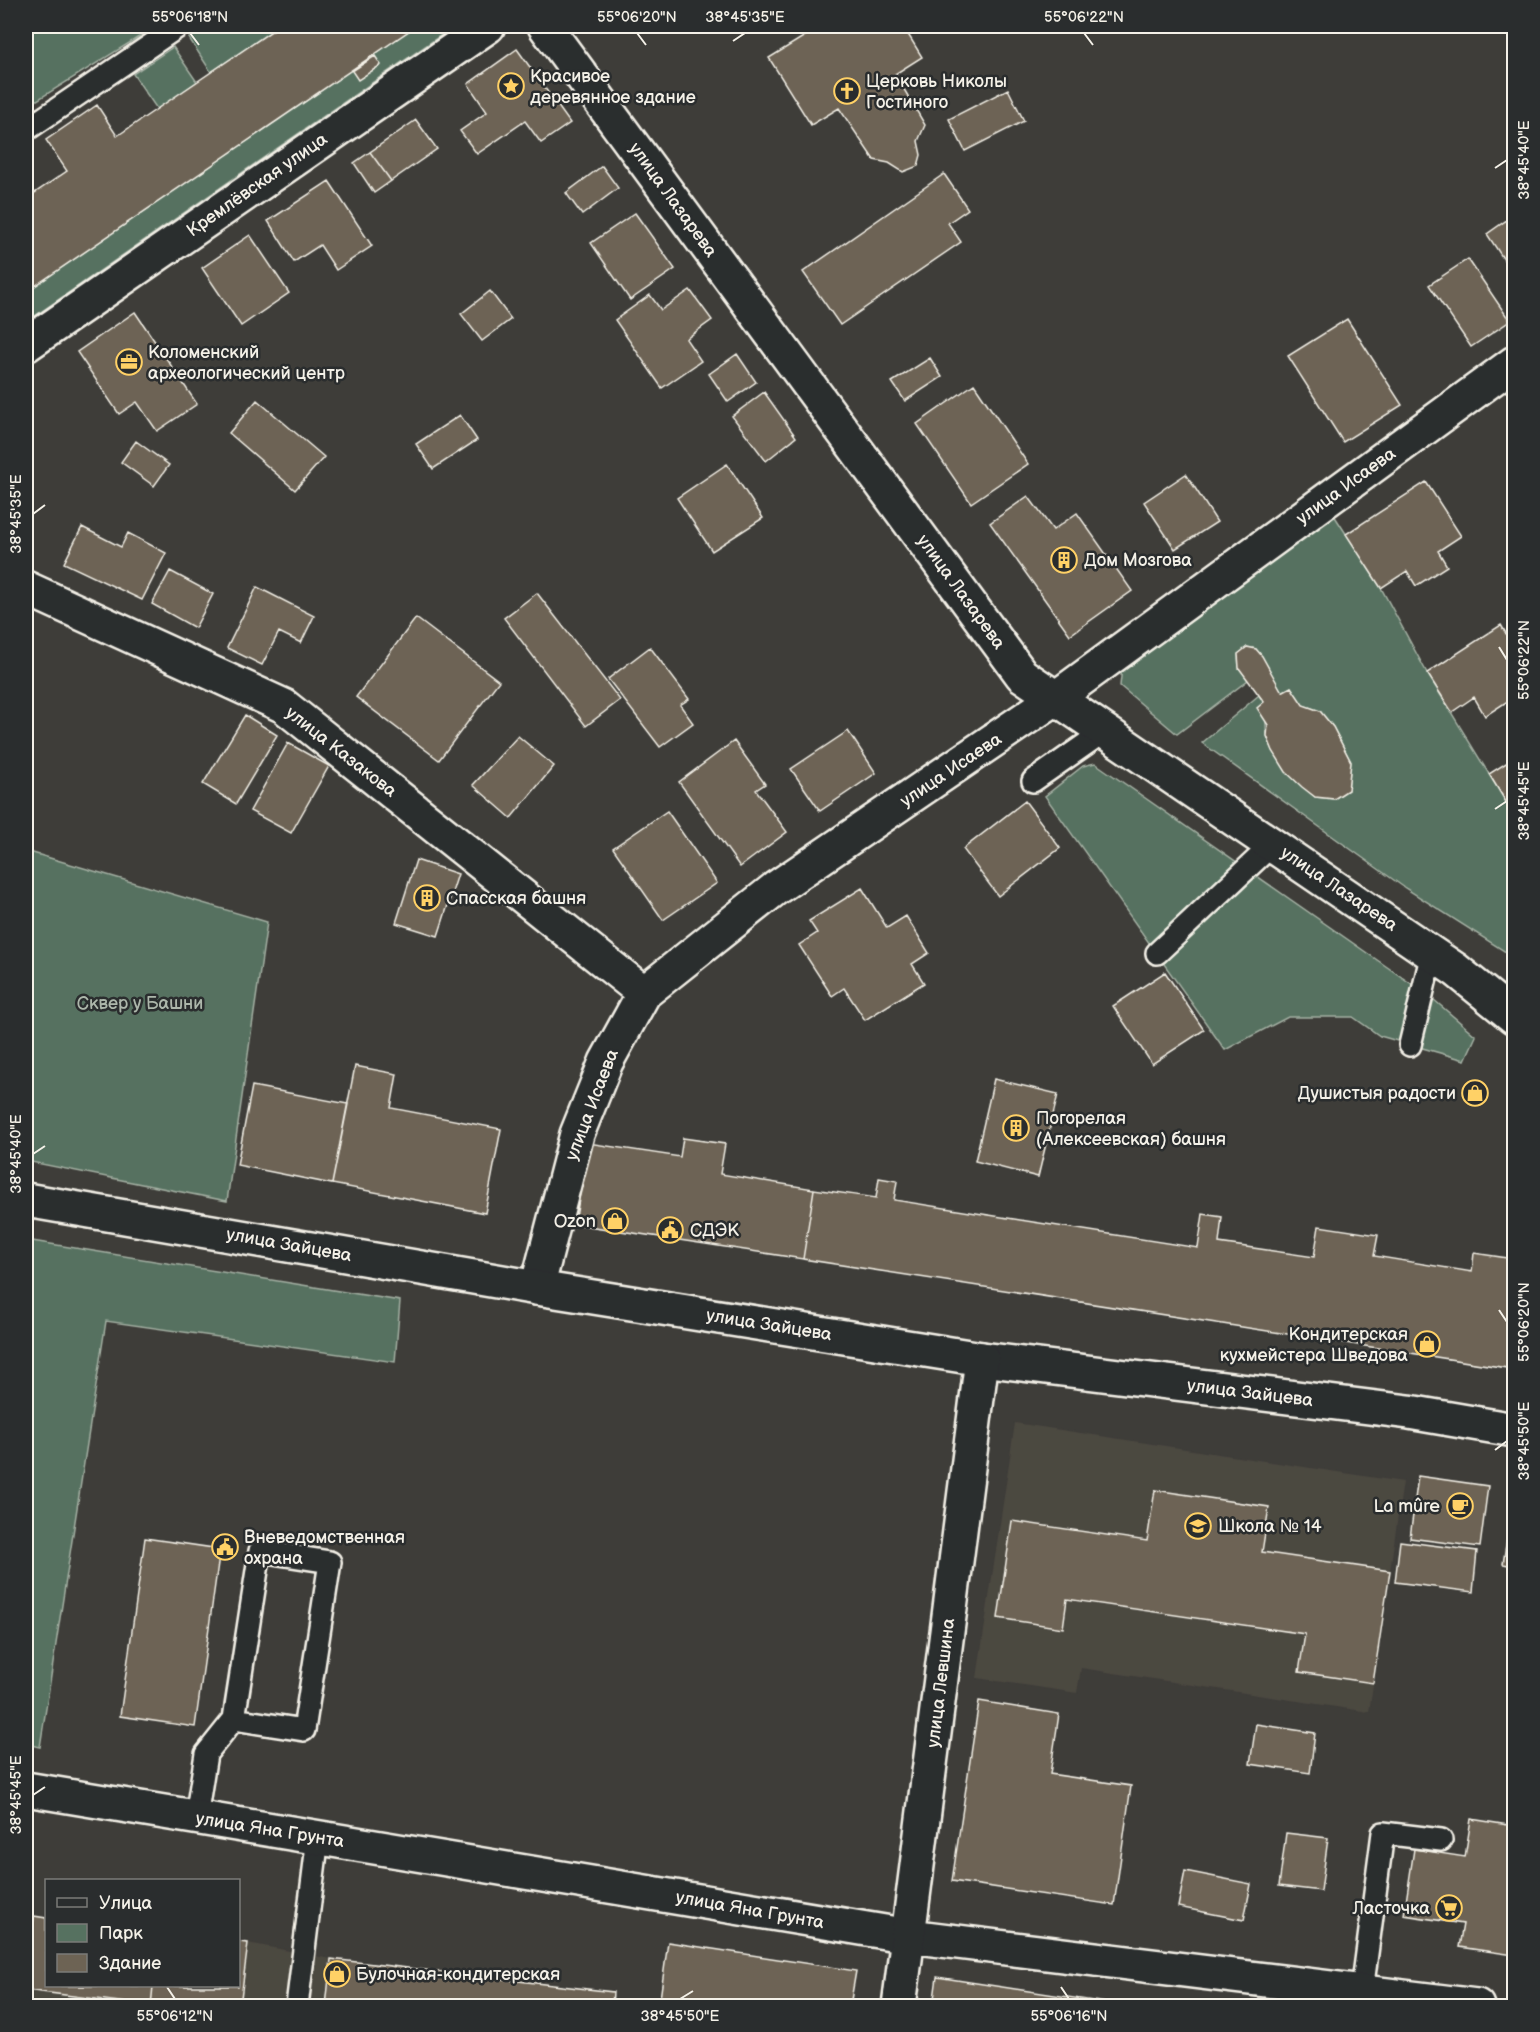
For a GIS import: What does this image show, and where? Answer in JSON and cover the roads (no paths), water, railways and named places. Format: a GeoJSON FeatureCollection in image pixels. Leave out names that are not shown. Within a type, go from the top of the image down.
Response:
{"type":"FeatureCollection","features":[{"type":"Feature","properties":{"kind":"street","name":"Кремлёвская улица"},"geometry":{"type":"LineString","coordinates":[[26,345],[488,26]]}},
{"type":"Feature","properties":{"kind":"street","name":"улица Лазарева"},"geometry":{"type":"LineString","coordinates":[[545,26],[1022,675],[1432,953],[1515,1017]]}},
{"type":"Feature","properties":{"kind":"street","name":"улица Исаева"},"geometry":{"type":"LineString","coordinates":[[537,1288],[578,1134],[606,1062],[644,993],[776,888],[1057,698],[1515,363]]}},
{"type":"Feature","properties":{"kind":"street","name":"улица Казакова"},"geometry":{"type":"LineString","coordinates":[[26,588],[284,706],[644,993]]}},
{"type":"Feature","properties":{"kind":"street","name":"улица Зайцева"},"geometry":{"type":"LineString","coordinates":[[26,1200],[537,1288],[982,1359],[1409,1412],[1515,1430]]}},
{"type":"Feature","properties":{"kind":"street","name":"улица Левшина"},"geometry":{"type":"LineString","coordinates":[[899,2007],[982,1359]]}},
{"type":"Feature","properties":{"kind":"street","name":"улица Яна Грунта"},"geometry":{"type":"LineString","coordinates":[[26,1789],[909,1936],[1477,2007]]}},
{"type":"Feature","properties":{"kind":"lane"},"geometry":{"type":"LineString","coordinates":[[26,130],[179,26]]}},
{"type":"Feature","properties":{"kind":"lane"},"geometry":{"type":"LineString","coordinates":[[1033,781],[1106,730]]}},
{"type":"Feature","properties":{"kind":"lane"},"geometry":{"type":"LineString","coordinates":[[1157,953],[1273,844]]}},
{"type":"Feature","properties":{"kind":"lane"},"geometry":{"type":"LineString","coordinates":[[1410,1045],[1432,953]]}},
{"type":"Feature","properties":{"kind":"lane"},"geometry":{"type":"LineString","coordinates":[[196,1817],[206,1754],[234,1719],[260,1551],[330,1562],[304,1730],[234,1719]]}},
{"type":"Feature","properties":{"kind":"lane"},"geometry":{"type":"LineString","coordinates":[[1362,1991],[1383,1833],[1441,1840]]}},
{"type":"Feature","properties":{"kind":"lane"},"geometry":{"type":"LineString","coordinates":[[297,2007],[318,1838]]}},
{"type":"Feature","properties":{"kind":"place","name":"Красивое деревянное здание"},"geometry":{"type":"Point","coordinates":[511,86]}},
{"type":"Feature","properties":{"kind":"place","name":"Церковь Николы Гостиного"},"geometry":{"type":"Point","coordinates":[847,91]}},
{"type":"Feature","properties":{"kind":"place","name":"Коломенский археологический центр"},"geometry":{"type":"Point","coordinates":[129,362]}},
{"type":"Feature","properties":{"kind":"place","name":"Дом Мозгова"},"geometry":{"type":"Point","coordinates":[1064,560]}},
{"type":"Feature","properties":{"kind":"place","name":"Спасская башня"},"geometry":{"type":"Point","coordinates":[427,898]}},
{"type":"Feature","properties":{"kind":"place","name":"Душистыя радости"},"geometry":{"type":"Point","coordinates":[1475,1093]}},
{"type":"Feature","properties":{"kind":"place","name":"Погорелая (Алексеевская) башня"},"geometry":{"type":"Point","coordinates":[1016,1128]}},
{"type":"Feature","properties":{"kind":"place","name":"Ozon"},"geometry":{"type":"Point","coordinates":[615,1221]}},
{"type":"Feature","properties":{"kind":"place","name":"СДЭК"},"geometry":{"type":"Point","coordinates":[670,1230]}},
{"type":"Feature","properties":{"kind":"place","name":"Кондитерская кухмейстера Шведова"},"geometry":{"type":"Point","coordinates":[1427,1344]}},
{"type":"Feature","properties":{"kind":"place","name":"La mûre"},"geometry":{"type":"Point","coordinates":[1460,1506]}},
{"type":"Feature","properties":{"kind":"place","name":"Школа № 14"},"geometry":{"type":"Point","coordinates":[1198,1526]}},
{"type":"Feature","properties":{"kind":"place","name":"Вневедомственная охрана"},"geometry":{"type":"Point","coordinates":[225,1547]}},
{"type":"Feature","properties":{"kind":"place","name":"Ласточка"},"geometry":{"type":"Point","coordinates":[1449,1908]}},
{"type":"Feature","properties":{"kind":"place","name":"Булочная-кондитерская"},"geometry":{"type":"Point","coordinates":[337,1974]}},
{"type":"Feature","properties":{"kind":"park label","name":"Сквер у Башни"},"geometry":{"type":"Point","coordinates":[140,1003]}}]}
